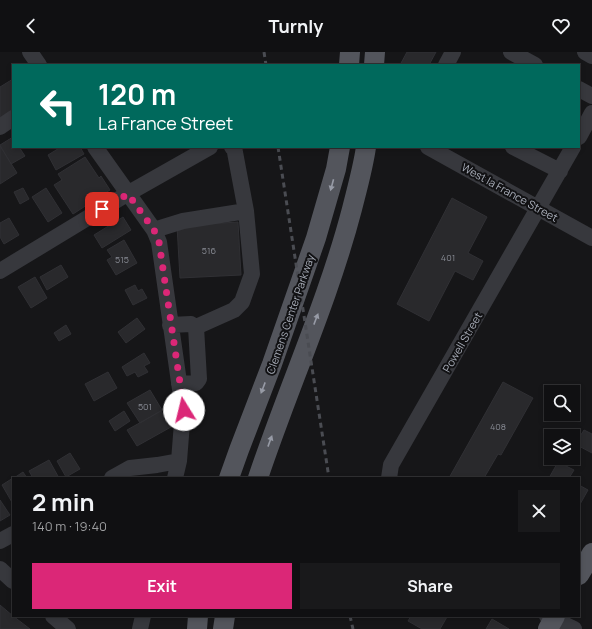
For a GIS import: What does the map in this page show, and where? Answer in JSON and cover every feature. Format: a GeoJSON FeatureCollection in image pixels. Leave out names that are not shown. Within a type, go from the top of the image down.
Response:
{"type":"FeatureCollection","features":[{"type":"Feature","properties":{"kind":"main road"},"geometry":{"type":"LineString","coordinates":[[349,64],[350,52]]}},
{"type":"Feature","properties":{"kind":"main road"},"geometry":{"type":"LineString","coordinates":[[374,64],[375,52]]}},
{"type":"Feature","properties":{"kind":"main road","name":"Clemens Center Parkway"},"geometry":{"type":"LineString","coordinates":[[229,477],[272,364],[316,238],[334,177],[340,148]]}},
{"type":"Feature","properties":{"kind":"main road"},"geometry":{"type":"LineString","coordinates":[[258,477],[282,408],[334,270],[352,206],[366,148]]}},
{"type":"Feature","properties":{"kind":"main road"},"geometry":{"type":"LineString","coordinates":[[580,573],[592,553]]}},
{"type":"Feature","properties":{"kind":"main road"},"geometry":{"type":"LineString","coordinates":[[197,629],[198,617]]}},
{"type":"Feature","properties":{"kind":"main road"},"geometry":{"type":"LineString","coordinates":[[223,629],[225,617]]}},
{"type":"Feature","properties":{"kind":"street"},"geometry":{"type":"LineString","coordinates":[[30,52],[38,64]]}},
{"type":"Feature","properties":{"kind":"street"},"geometry":{"type":"LineString","coordinates":[[447,64],[453,52]]}},
{"type":"Feature","properties":{"kind":"street"},"geometry":{"type":"LineString","coordinates":[[511,52],[533,64]]}},
{"type":"Feature","properties":{"kind":"street"},"geometry":{"type":"LineString","coordinates":[[585,52],[592,56]]}},
{"type":"Feature","properties":{"kind":"street"},"geometry":{"type":"LineString","coordinates":[[580,90],[592,96]]}},
{"type":"Feature","properties":{"kind":"street"},"geometry":{"type":"LineString","coordinates":[[580,135],[592,113]]}},
{"type":"Feature","properties":{"kind":"street"},"geometry":{"type":"LineString","coordinates":[[0,127],[12,119]]}},
{"type":"Feature","properties":{"kind":"street"},"geometry":{"type":"LineString","coordinates":[[96,148],[154,230],[159,242],[170,325],[184,410],[179,461],[175,477]]}},
{"type":"Feature","properties":{"kind":"street"},"geometry":{"type":"LineString","coordinates":[[0,271],[128,194],[208,148]]}},
{"type":"Feature","properties":{"kind":"street"},"geometry":{"type":"LineString","coordinates":[[196,327],[234,310],[242,302],[252,274],[246,211],[234,148]]}},
{"type":"Feature","properties":{"kind":"street","name":"West la France Street"},"geometry":{"type":"LineString","coordinates":[[430,148],[592,238]]}},
{"type":"Feature","properties":{"kind":"street"},"geometry":{"type":"LineString","coordinates":[[515,148],[560,171]]}},
{"type":"Feature","properties":{"kind":"street","name":"Powell Street"},"geometry":{"type":"LineString","coordinates":[[388,477],[391,465],[572,148]]}},
{"type":"Feature","properties":{"kind":"street"},"geometry":{"type":"LineString","coordinates":[[154,230],[183,221],[246,211]]}},
{"type":"Feature","properties":{"kind":"street"},"geometry":{"type":"LineString","coordinates":[[170,325],[191,324],[196,327]]}},
{"type":"Feature","properties":{"kind":"street"},"geometry":{"type":"LineString","coordinates":[[180,384],[196,383],[199,379],[196,327]]}},
{"type":"Feature","properties":{"kind":"street"},"geometry":{"type":"LineString","coordinates":[[114,477],[130,468],[179,461]]}},
{"type":"Feature","properties":{"kind":"street"},"geometry":{"type":"LineString","coordinates":[[0,541],[12,535]]}},
{"type":"Feature","properties":{"kind":"street"},"geometry":{"type":"LineString","coordinates":[[0,569],[12,580]]}},
{"type":"Feature","properties":{"kind":"street"},"geometry":{"type":"LineString","coordinates":[[54,617],[68,629]]}},
{"type":"Feature","properties":{"kind":"street"},"geometry":{"type":"LineString","coordinates":[[140,629],[143,617]]}},
{"type":"Feature","properties":{"kind":"street"},"geometry":{"type":"LineString","coordinates":[[551,620],[574,629]]}},
{"type":"Feature","properties":{"kind":"building"},"geometry":{"type":"Polygon","coordinates":[[[407,52],[436,52],[430,64],[401,64],[407,52]]]}},
{"type":"Feature","properties":{"kind":"building"},"geometry":{"type":"Polygon","coordinates":[[[12,80],[12,113],[0,120],[0,87],[12,80]]]}},
{"type":"Feature","properties":{"kind":"building"},"geometry":{"type":"Polygon","coordinates":[[[12,138],[12,148],[20,148],[25,156],[11,164],[0,145],[12,138]]]}},
{"type":"Feature","properties":{"kind":"building"},"geometry":{"type":"Polygon","coordinates":[[[0,146],[17,173],[0,184],[0,146]]]}},
{"type":"Feature","properties":{"kind":"building"},"geometry":{"type":"Polygon","coordinates":[[[59,148],[81,148],[84,154],[56,170],[48,155],[59,148]]]}},
{"type":"Feature","properties":{"kind":"building"},"geometry":{"type":"Polygon","coordinates":[[[85,157],[99,178],[101,176],[110,190],[73,214],[54,185],[62,180],[58,174],[85,157]]]}},
{"type":"Feature","properties":{"kind":"building"},"geometry":{"type":"Polygon","coordinates":[[[23,188],[29,199],[20,204],[14,192],[23,188]]]}},
{"type":"Feature","properties":{"kind":"building"},"geometry":{"type":"Polygon","coordinates":[[[46,188],[62,213],[48,222],[32,197],[46,188]]]}},
{"type":"Feature","properties":{"kind":"building"},"geometry":{"type":"Polygon","coordinates":[[[452,198],[487,217],[468,253],[483,261],[473,280],[455,271],[429,321],[397,304],[452,198]]]}},
{"type":"Feature","properties":{"kind":"building"},"geometry":{"type":"Polygon","coordinates":[[[123,217],[131,230],[102,248],[94,235],[123,217]]]}},
{"type":"Feature","properties":{"kind":"building"},"geometry":{"type":"Polygon","coordinates":[[[9,218],[19,235],[4,244],[0,237],[0,223],[9,218]]]}},
{"type":"Feature","properties":{"kind":"building"},"geometry":{"type":"Polygon","coordinates":[[[238,222],[241,275],[180,278],[177,226],[238,222]]]}},
{"type":"Feature","properties":{"kind":"building"},"geometry":{"type":"Polygon","coordinates":[[[124,240],[137,263],[116,275],[107,260],[112,257],[107,250],[124,240]]]}},
{"type":"Feature","properties":{"kind":"building"},"geometry":{"type":"Polygon","coordinates":[[[61,265],[68,277],[47,290],[40,277],[61,265]]]}},
{"type":"Feature","properties":{"kind":"building"},"geometry":{"type":"Polygon","coordinates":[[[35,277],[47,298],[31,308],[18,287],[35,277]]]}},
{"type":"Feature","properties":{"kind":"building"},"geometry":{"type":"Polygon","coordinates":[[[135,285],[138,291],[142,289],[147,298],[133,305],[125,290],[135,285]]]}},
{"type":"Feature","properties":{"kind":"building"},"geometry":{"type":"Polygon","coordinates":[[[137,318],[145,329],[126,343],[118,332],[137,318]]]}},
{"type":"Feature","properties":{"kind":"building"},"geometry":{"type":"Polygon","coordinates":[[[66,325],[71,334],[59,341],[54,333],[66,325]]]}},
{"type":"Feature","properties":{"kind":"building"},"geometry":{"type":"Polygon","coordinates":[[[144,353],[150,363],[144,366],[148,372],[138,377],[135,372],[127,376],[122,367],[144,353]]]}},
{"type":"Feature","properties":{"kind":"building"},"geometry":{"type":"Polygon","coordinates":[[[108,372],[117,388],[94,401],[85,384],[108,372]]]}},
{"type":"Feature","properties":{"kind":"building"},"geometry":{"type":"Polygon","coordinates":[[[503,382],[533,398],[501,455],[498,454],[485,477],[450,477],[503,382]]]}},
{"type":"Feature","properties":{"kind":"building"},"geometry":{"type":"Polygon","coordinates":[[[150,390],[162,410],[140,423],[127,403],[150,390]]]}},
{"type":"Feature","properties":{"kind":"building"},"geometry":{"type":"Polygon","coordinates":[[[124,411],[130,421],[115,431],[109,421],[124,411]]]}},
{"type":"Feature","properties":{"kind":"building"},"geometry":{"type":"Polygon","coordinates":[[[161,411],[171,427],[137,446],[127,430],[161,411]]]}},
{"type":"Feature","properties":{"kind":"building"},"geometry":{"type":"Polygon","coordinates":[[[584,430],[592,434],[592,453],[580,447],[580,436],[584,430]]]}},
{"type":"Feature","properties":{"kind":"building"},"geometry":{"type":"Polygon","coordinates":[[[70,453],[80,469],[66,477],[57,461],[70,453]]]}},
{"type":"Feature","properties":{"kind":"building"},"geometry":{"type":"Polygon","coordinates":[[[49,460],[58,477],[32,477],[29,471],[49,460]]]}},
{"type":"Feature","properties":{"kind":"building"},"geometry":{"type":"Polygon","coordinates":[[[556,465],[564,465],[574,470],[570,477],[550,477],[556,465]]]}},
{"type":"Feature","properties":{"kind":"building"},"geometry":{"type":"Polygon","coordinates":[[[23,472],[26,477],[16,477],[23,472]]]}},
{"type":"Feature","properties":{"kind":"building"},"geometry":{"type":"Polygon","coordinates":[[[12,479],[12,502],[2,485],[12,479]]]}},
{"type":"Feature","properties":{"kind":"building"},"geometry":{"type":"Polygon","coordinates":[[[580,486],[588,490],[580,504],[580,486]]]}},
{"type":"Feature","properties":{"kind":"building"},"geometry":{"type":"Polygon","coordinates":[[[0,500],[10,515],[0,521],[0,500]]]}},
{"type":"Feature","properties":{"kind":"building"},"geometry":{"type":"Polygon","coordinates":[[[0,605],[12,615],[12,617],[14,617],[30,629],[0,629],[0,605]]]}},
{"type":"Feature","properties":{"kind":"building"},"geometry":{"type":"Polygon","coordinates":[[[410,617],[447,617],[440,629],[422,629],[408,621],[410,617]]]}},
{"type":"Feature","properties":{"kind":"building"},"geometry":{"type":"Polygon","coordinates":[[[492,619],[509,629],[486,629],[492,619]]]}},
{"type":"Feature","properties":{"kind":"railway"},"geometry":{"type":"LineString","coordinates":[[264,52],[266,64]]}},
{"type":"Feature","properties":{"kind":"railway"},"geometry":{"type":"LineString","coordinates":[[278,148],[329,477]]}},
{"type":"Feature","properties":{"kind":"railway"},"geometry":{"type":"LineString","coordinates":[[350,617],[353,629]]}},
{"type":"Feature","properties":{"kind":"route"},"geometry":{"type":"LineString","coordinates":[[102,209],[128,194],[154,230],[159,242],[170,325],[184,410]]}}]}
